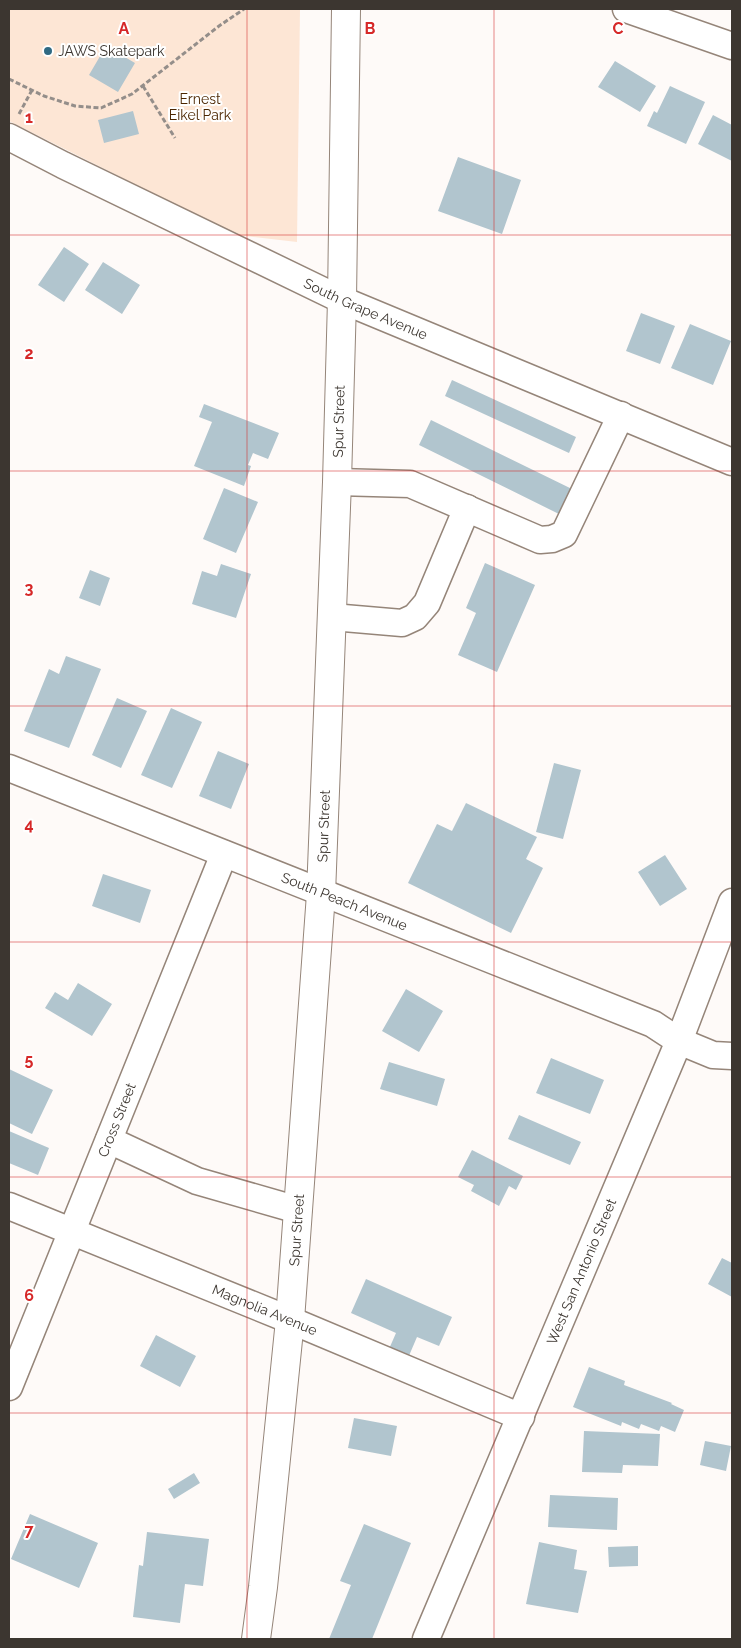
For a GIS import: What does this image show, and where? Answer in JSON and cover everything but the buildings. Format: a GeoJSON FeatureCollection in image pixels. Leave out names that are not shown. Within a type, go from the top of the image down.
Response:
{"type":"FeatureCollection","features":[{"type":"Feature","properties":{"kind":"main road","name":"Spur Street"},"geometry":{"type":"LineString","coordinates":[[256,1639],[290,1320],[321,894],[337,482],[342,300],[346,9]]}},
{"type":"Feature","properties":{"kind":"street"},"geometry":{"type":"LineString","coordinates":[[626,9],[732,46]]}},
{"type":"Feature","properties":{"kind":"street","name":"South Grape Avenue"},"geometry":{"type":"LineString","coordinates":[[13,126],[63,165],[342,300],[732,462]]}},
{"type":"Feature","properties":{"kind":"street"},"geometry":{"type":"LineString","coordinates":[[337,482],[410,484],[540,540],[552,539],[564,534],[621,415]]}},
{"type":"Feature","properties":{"kind":"street"},"geometry":{"type":"LineString","coordinates":[[332,618],[402,623],[415,617],[427,603],[467,508]]}},
{"type":"Feature","properties":{"kind":"street","name":"South Peach Avenue"},"geometry":{"type":"LineString","coordinates":[[9,768],[321,894],[653,1024],[679,1041],[713,1054],[732,1056]]}},
{"type":"Feature","properties":{"kind":"street","name":"Cross Street"},"geometry":{"type":"LineString","coordinates":[[9,1387],[224,854]]}},
{"type":"Feature","properties":{"kind":"street","name":"West San Antonio Street"},"geometry":{"type":"LineString","coordinates":[[436,1636],[521,1416],[679,1041],[732,902]]}},
{"type":"Feature","properties":{"kind":"street"},"geometry":{"type":"LineString","coordinates":[[109,1140],[197,1181],[298,1210]]}},
{"type":"Feature","properties":{"kind":"street","name":"Magnolia Avenue"},"geometry":{"type":"LineString","coordinates":[[9,1206],[521,1416]]}},
{"type":"Feature","properties":{"kind":"path"},"geometry":{"type":"LineString","coordinates":[[9,79],[44,96],[75,106],[101,108],[132,94],[219,26],[244,9]]}},
{"type":"Feature","properties":{"kind":"path"},"geometry":{"type":"LineString","coordinates":[[142,86],[175,138]]}},
{"type":"Feature","properties":{"kind":"path"},"geometry":{"type":"LineString","coordinates":[[13,126],[32,90]]}},
{"type":"Feature","properties":{"kind":"green space","name":"Ernest Eikel Park"},"geometry":{"type":"Polygon","coordinates":[[[9,9],[300,9],[297,242],[236,235],[9,121],[9,9]]]}},
{"type":"Feature","properties":{"kind":"place","name":"JAWS Skatepark"},"geometry":{"type":"Point","coordinates":[48,51]}}]}
